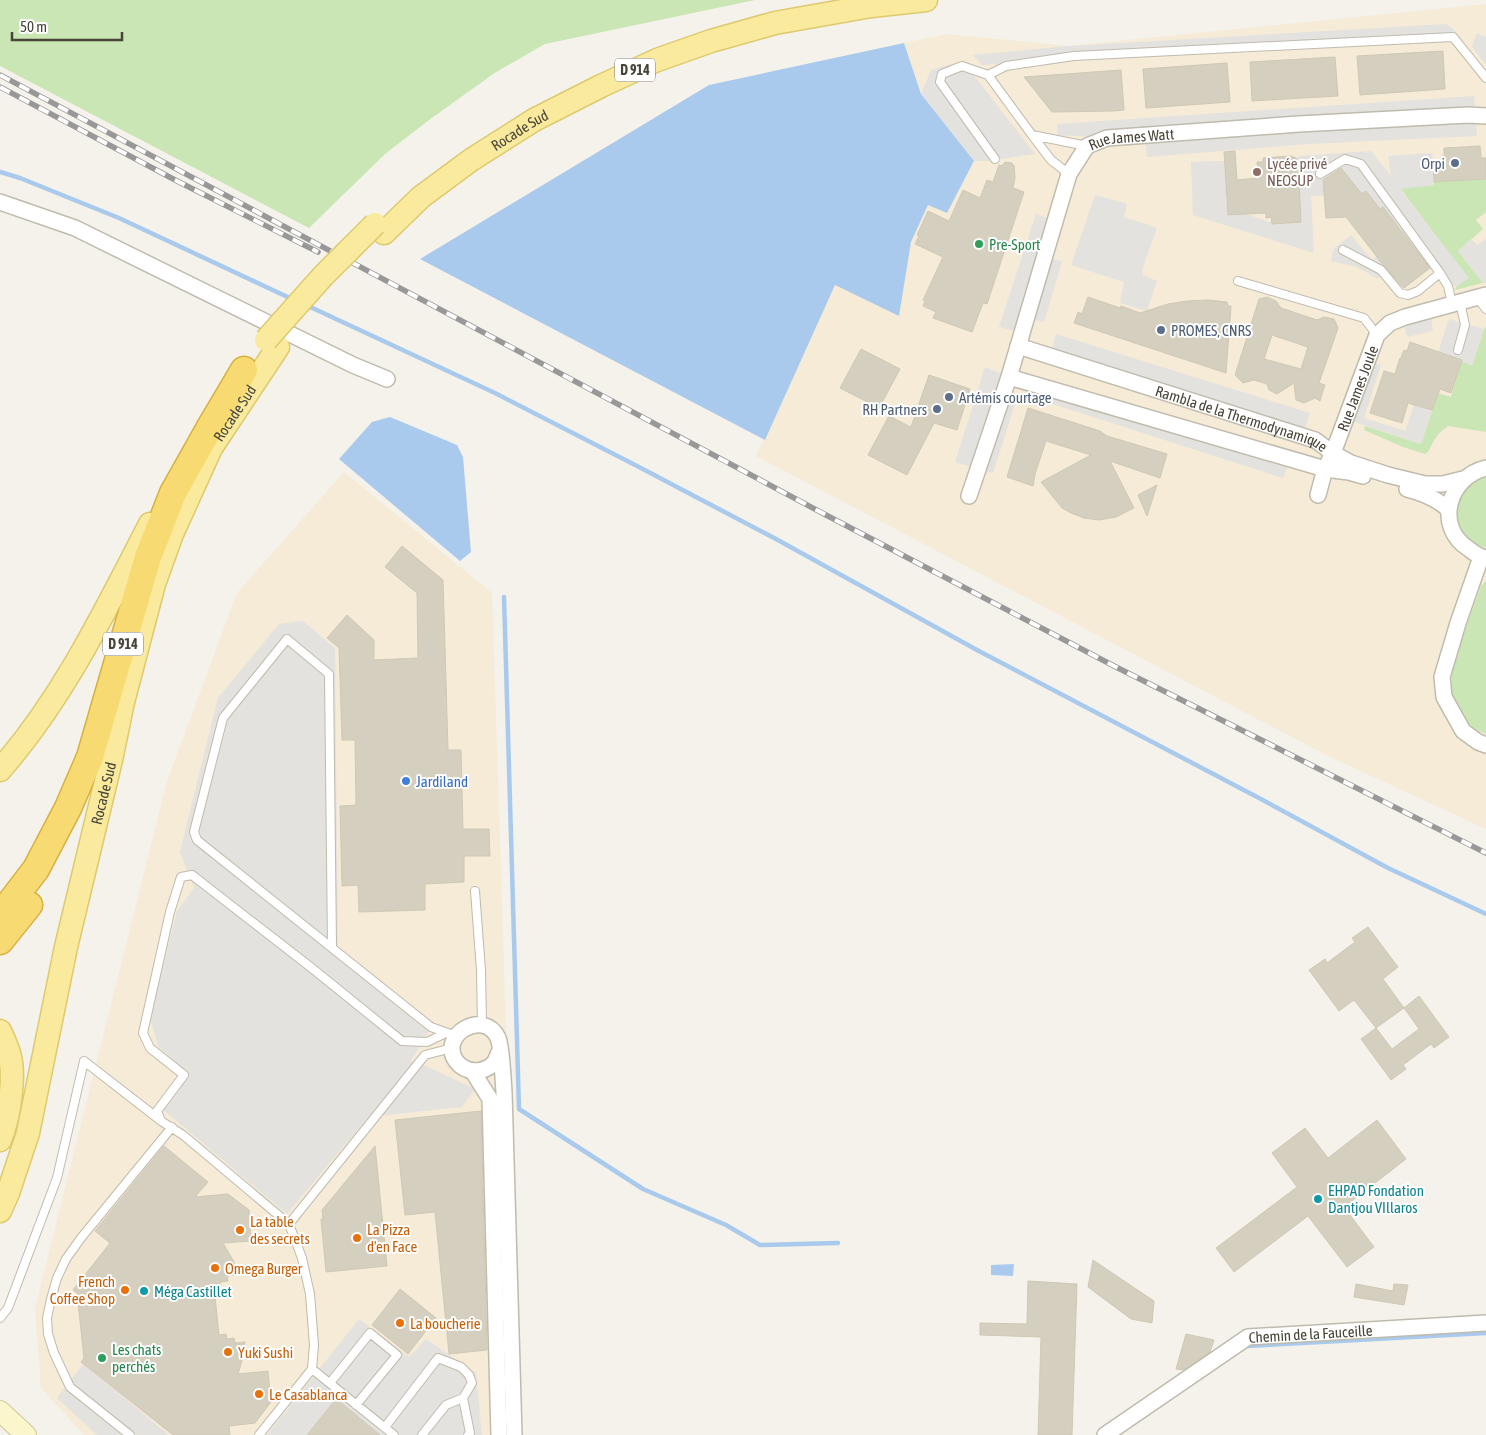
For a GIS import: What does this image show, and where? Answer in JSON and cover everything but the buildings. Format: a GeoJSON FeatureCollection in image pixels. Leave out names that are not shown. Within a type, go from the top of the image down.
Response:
{"type":"FeatureCollection","features":[{"type":"Feature","properties":{"kind":"highway","name":"D 914"},"geometry":{"type":"LineString","coordinates":[[1,932],[68,808],[90,757],[148,557],[174,493],[208,429],[244,370]]}},
{"type":"Feature","properties":{"kind":"highway","name":"D 914"},"geometry":{"type":"LineString","coordinates":[[1,932],[50,878],[79,822],[123,702]]}},
{"type":"Feature","properties":{"kind":"main road","name":"Rocade Sud"},"geometry":{"type":"LineString","coordinates":[[380,228],[416,190],[466,152],[528,112],[596,77],[652,51],[708,29],[773,11],[837,0]]}},
{"type":"Feature","properties":{"kind":"main road","name":"Rocade Sud"},"geometry":{"type":"LineString","coordinates":[[0,1211],[28,1133],[66,947],[109,769],[123,702],[154,584],[172,534],[212,448],[272,344],[323,276],[380,228],[471,160],[534,120],[657,60],[712,41],[775,23],[871,6],[926,0]]}},
{"type":"Feature","properties":{"kind":"main road","name":"Rocade Sud"},"geometry":{"type":"LineString","coordinates":[[0,770],[58,694],[97,626],[190,447],[244,370],[272,344]]}},
{"type":"Feature","properties":{"kind":"main road"},"geometry":{"type":"LineString","coordinates":[[0,1031],[10,1054],[12,1085],[5,1128],[0,1140]]}},
{"type":"Feature","properties":{"kind":"main road"},"geometry":{"type":"LineString","coordinates":[[0,1411],[26,1435]]}},
{"type":"Feature","properties":{"kind":"street","name":"Rue James Watt"},"geometry":{"type":"LineString","coordinates":[[969,496],[1009,377],[1070,174],[1087,146],[1107,138],[1117,137],[1299,124],[1468,115],[1486,116]]}},
{"type":"Feature","properties":{"kind":"street"},"geometry":{"type":"LineString","coordinates":[[0,202],[75,228],[353,365],[387,379]]}},
{"type":"Feature","properties":{"kind":"street","name":"Rue James Joule"},"geometry":{"type":"LineString","coordinates":[[1318,495],[1324,469],[1333,453],[1377,334],[1390,323],[1404,316],[1456,303],[1483,300]]}},
{"type":"Feature","properties":{"kind":"street","name":"Rambla de la Thermodynamique"},"geometry":{"type":"LineString","coordinates":[[1018,346],[1315,440],[1351,463],[1388,475],[1426,484],[1443,484],[1463,479],[1486,468]]}},
{"type":"Feature","properties":{"kind":"street","name":"Rambla de la Thermodynamique"},"geometry":{"type":"LineString","coordinates":[[1009,377],[1324,469],[1349,472],[1425,494],[1439,500],[1448,509]]}},
{"type":"Feature","properties":{"kind":"street"},"geometry":{"type":"LineString","coordinates":[[1463,479],[1450,500],[1448,509],[1450,526],[1460,544],[1483,558],[1458,623],[1442,677],[1444,696],[1463,731],[1478,742],[1486,745]]}},
{"type":"Feature","properties":{"kind":"street"},"geometry":{"type":"LineString","coordinates":[[499,1435],[490,1099],[473,1072],[462,1067],[455,1059],[451,1039],[467,1026],[482,1025],[492,1030],[498,1039],[500,1050],[504,1102],[514,1435]]}},
{"type":"Feature","properties":{"kind":"street"},"geometry":{"type":"LineString","coordinates":[[473,1072],[482,1070],[494,1063],[500,1050]]}},
{"type":"Feature","properties":{"kind":"street","name":"Chemin de la Fauceille"},"geometry":{"type":"LineString","coordinates":[[1105,1435],[1248,1337],[1486,1323]]}},
{"type":"Feature","properties":{"kind":"lane"},"geometry":{"type":"LineString","coordinates":[[988,74],[1006,66],[1074,56],[1453,37],[1486,78]]}},
{"type":"Feature","properties":{"kind":"lane"},"geometry":{"type":"LineString","coordinates":[[995,159],[940,82],[942,74],[962,66],[988,74],[1051,160],[1070,174]]}},
{"type":"Feature","properties":{"kind":"lane"},"geometry":{"type":"LineString","coordinates":[[1032,135],[1087,146]]}},
{"type":"Feature","properties":{"kind":"lane"},"geometry":{"type":"LineString","coordinates":[[1320,174],[1345,159],[1361,164],[1448,286],[1465,325],[1458,350]]}},
{"type":"Feature","properties":{"kind":"lane"},"geometry":{"type":"LineString","coordinates":[[1343,250],[1381,270],[1400,294],[1408,295],[1418,291],[1440,273]]}},
{"type":"Feature","properties":{"kind":"lane"},"geometry":{"type":"LineString","coordinates":[[1238,281],[1364,318],[1377,334]]}},
{"type":"Feature","properties":{"kind":"lane"},"geometry":{"type":"LineString","coordinates":[[332,947],[328,674],[287,639],[223,718],[194,832],[197,840],[431,1027],[451,1039]]}},
{"type":"Feature","properties":{"kind":"lane"},"geometry":{"type":"LineString","coordinates":[[161,1121],[157,1111],[184,1076],[150,1048],[143,1033],[170,912],[181,877],[192,875],[402,1041],[427,1042],[451,1039]]}},
{"type":"Feature","properties":{"kind":"lane"},"geometry":{"type":"LineString","coordinates":[[475,891],[481,970],[482,1025]]}},
{"type":"Feature","properties":{"kind":"lane"},"geometry":{"type":"LineString","coordinates":[[289,1224],[425,1055],[451,1039]]}},
{"type":"Feature","properties":{"kind":"lane"},"geometry":{"type":"LineString","coordinates":[[0,1318],[8,1308],[58,1178],[84,1061],[210,1157],[289,1224],[302,1258],[310,1294],[314,1345],[312,1369],[259,1435]]}},
{"type":"Feature","properties":{"kind":"lane"},"geometry":{"type":"LineString","coordinates":[[130,1435],[70,1387],[54,1353],[48,1334],[47,1318],[50,1299],[66,1259],[172,1127]]}},
{"type":"Feature","properties":{"kind":"lane"},"geometry":{"type":"LineString","coordinates":[[330,1383],[370,1333],[397,1354],[356,1404]]}},
{"type":"Feature","properties":{"kind":"lane"},"geometry":{"type":"LineString","coordinates":[[385,1427],[438,1358],[461,1367],[469,1375],[472,1383],[463,1398],[446,1405],[422,1435]]}},
{"type":"Feature","properties":{"kind":"lane"},"geometry":{"type":"LineString","coordinates":[[312,1369],[394,1435]]}},
{"type":"Feature","properties":{"kind":"lane"},"geometry":{"type":"LineString","coordinates":[[463,1398],[469,1434]]}},
{"type":"Feature","properties":{"kind":"shaded area"},"geometry":{"type":"Polygon","coordinates":[[[1486,4],[1486,829],[1328,756],[756,456],[835,284],[898,315],[911,242],[929,205],[947,213],[974,162],[921,94],[904,43],[947,34],[1068,46],[1486,4]]]}},
{"type":"Feature","properties":{"kind":"shaded area"},"geometry":{"type":"Polygon","coordinates":[[[1446,24],[1458,35],[982,65],[973,55],[1068,46],[1446,24]]]}},
{"type":"Feature","properties":{"kind":"shaded area"},"geometry":{"type":"Polygon","coordinates":[[[1477,33],[1486,37],[1486,65],[1472,47],[1477,33]]]}},
{"type":"Feature","properties":{"kind":"shaded area"},"geometry":{"type":"Polygon","coordinates":[[[951,64],[965,64],[1035,154],[988,161],[974,161],[921,94],[931,70],[951,64]]]}},
{"type":"Feature","properties":{"kind":"shaded area"},"geometry":{"type":"Polygon","coordinates":[[[1474,96],[1477,136],[1309,144],[1147,157],[1145,135],[1107,138],[1058,135],[1057,124],[1474,96]]]}},
{"type":"Feature","properties":{"kind":"shaded area"},"geometry":{"type":"Polygon","coordinates":[[[1371,151],[1391,176],[1388,156],[1432,153],[1434,185],[1400,189],[1469,278],[1456,287],[1431,267],[1383,208],[1380,209],[1366,191],[1362,194],[1340,167],[1322,181],[1334,195],[1311,196],[1314,253],[1193,215],[1191,162],[1224,161],[1228,215],[1247,214],[1275,224],[1301,222],[1298,163],[1296,158],[1300,156],[1371,151]]]}},
{"type":"Feature","properties":{"kind":"shaded area"},"geometry":{"type":"Polygon","coordinates":[[[1095,195],[1127,204],[1124,217],[1157,228],[1142,270],[1143,275],[1157,281],[1147,311],[1120,303],[1124,282],[1071,265],[1095,195]]]}},
{"type":"Feature","properties":{"kind":"shaded area"},"geometry":{"type":"Polygon","coordinates":[[[1036,214],[1049,219],[1014,331],[999,327],[1036,214]]]}},
{"type":"Feature","properties":{"kind":"shaded area"},"geometry":{"type":"Polygon","coordinates":[[[1351,235],[1372,260],[1377,256],[1384,265],[1378,279],[1357,267],[1331,261],[1334,248],[1351,235]]]}},
{"type":"Feature","properties":{"kind":"shaded area"},"geometry":{"type":"Polygon","coordinates":[[[1471,239],[1477,245],[1486,239],[1486,283],[1483,283],[1458,251],[1471,239]]]}},
{"type":"Feature","properties":{"kind":"shaded area"},"geometry":{"type":"Polygon","coordinates":[[[1050,258],[1062,262],[1044,322],[1029,319],[1050,258]]]}},
{"type":"Feature","properties":{"kind":"shaded area"},"geometry":{"type":"Polygon","coordinates":[[[1431,318],[1433,331],[1407,337],[1404,324],[1431,318]]]}},
{"type":"Feature","properties":{"kind":"shaded area"},"geometry":{"type":"Polygon","coordinates":[[[1449,319],[1484,329],[1472,366],[1462,360],[1438,352],[1449,319]]]}},
{"type":"Feature","properties":{"kind":"shaded area"},"geometry":{"type":"Polygon","coordinates":[[[1056,334],[1310,413],[1304,430],[1052,348],[1056,334]]]}},
{"type":"Feature","properties":{"kind":"shaded area"},"geometry":{"type":"Polygon","coordinates":[[[1368,361],[1381,365],[1364,418],[1405,431],[1420,387],[1424,396],[1421,407],[1432,410],[1421,444],[1348,420],[1368,361]]]}},
{"type":"Feature","properties":{"kind":"shaded area"},"geometry":{"type":"Polygon","coordinates":[[[985,367],[1009,377],[1004,393],[1017,398],[993,473],[955,462],[985,367]]]}},
{"type":"Feature","properties":{"kind":"shaded area"},"geometry":{"type":"Polygon","coordinates":[[[1041,386],[1288,465],[1283,478],[1037,399],[1041,386]]]}},
{"type":"Feature","properties":{"kind":"shaded area"},"geometry":{"type":"Polygon","coordinates":[[[344,472],[492,593],[519,1435],[84,1435],[41,1388],[35,1308],[167,781],[237,593],[344,472]]]}},
{"type":"Feature","properties":{"kind":"shaded area"},"geometry":{"type":"Polygon","coordinates":[[[303,621],[335,648],[338,957],[428,1032],[411,1061],[475,1089],[462,1107],[368,1117],[287,1214],[161,1108],[183,1069],[158,1046],[150,1018],[177,911],[194,888],[180,852],[218,698],[279,624],[303,621]]]}},
{"type":"Feature","properties":{"kind":"shaded area"},"geometry":{"type":"Polygon","coordinates":[[[359,1319],[409,1357],[426,1339],[476,1373],[482,1435],[267,1435],[359,1319]]]}},
{"type":"Feature","properties":{"kind":"shaded area"},"geometry":{"type":"Polygon","coordinates":[[[83,1364],[169,1435],[97,1435],[57,1398],[83,1364]]]}},
{"type":"Feature","properties":{"kind":"green space"},"geometry":{"type":"Polygon","coordinates":[[[0,0],[755,0],[545,44],[496,72],[385,154],[309,228],[0,66],[0,0]]]}},
{"type":"Feature","properties":{"kind":"green space"},"geometry":{"type":"Polygon","coordinates":[[[1486,179],[1486,212],[1476,220],[1483,229],[1458,251],[1483,283],[1455,290],[1456,287],[1468,278],[1400,188],[1434,185],[1434,182],[1486,179]]]}},
{"type":"Feature","properties":{"kind":"green space"},"geometry":{"type":"Polygon","coordinates":[[[1486,327],[1486,432],[1448,426],[1438,435],[1429,451],[1425,454],[1403,447],[1364,430],[1365,426],[1421,444],[1438,393],[1451,397],[1461,361],[1472,365],[1486,327]]]}},
{"type":"Feature","properties":{"kind":"green space"},"geometry":{"type":"Polygon","coordinates":[[[1486,475],[1486,548],[1473,542],[1464,533],[1458,523],[1456,512],[1458,501],[1464,490],[1473,482],[1486,475]]]}},
{"type":"Feature","properties":{"kind":"green space"},"geometry":{"type":"Polygon","coordinates":[[[1486,581],[1486,734],[1475,729],[1460,716],[1451,694],[1452,667],[1481,586],[1486,581]]]}},
{"type":"Feature","properties":{"kind":"water"},"geometry":{"type":"Polygon","coordinates":[[[904,43],[921,94],[974,161],[947,213],[928,205],[911,242],[899,316],[835,285],[765,440],[420,259],[709,85],[904,43]]]}},
{"type":"Feature","properties":{"kind":"water"},"geometry":{"type":"Polygon","coordinates":[[[390,417],[457,445],[463,457],[471,552],[460,561],[339,459],[372,422],[390,417]]]}},
{"type":"Feature","properties":{"kind":"water"},"geometry":{"type":"Polygon","coordinates":[[[1014,1264],[1013,1276],[991,1275],[991,1265],[1014,1264]]]}},
{"type":"Feature","properties":{"kind":"waterway"},"geometry":{"type":"LineString","coordinates":[[0,172],[20,178],[119,218],[294,300]]}},
{"type":"Feature","properties":{"kind":"waterway"},"geometry":{"type":"LineString","coordinates":[[306,305],[495,393],[637,466],[776,539],[977,650],[1388,868],[1486,914]]}},
{"type":"Feature","properties":{"kind":"waterway"},"geometry":{"type":"LineString","coordinates":[[504,597],[519,1109],[643,1189],[726,1225],[760,1245],[838,1243]]}},
{"type":"Feature","properties":{"kind":"waterway"},"geometry":{"type":"LineString","coordinates":[[1247,1346],[1486,1333]]}},
{"type":"Feature","properties":{"kind":"railway"},"geometry":{"type":"LineString","coordinates":[[0,75],[826,515],[1114,666],[1486,853]]}},
{"type":"Feature","properties":{"kind":"railway"},"geometry":{"type":"LineString","coordinates":[[0,87],[177,181],[318,252]]}},
{"type":"Feature","properties":{"kind":"place","name":"Orpi"},"geometry":{"type":"Point","coordinates":[1455,163]}},
{"type":"Feature","properties":{"kind":"place","name":"Lycée privé NEOSUP"},"geometry":{"type":"Point","coordinates":[1257,172]}},
{"type":"Feature","properties":{"kind":"place","name":"Pre-Sport"},"geometry":{"type":"Point","coordinates":[979,244]}},
{"type":"Feature","properties":{"kind":"place","name":"PROMES, CNRS"},"geometry":{"type":"Point","coordinates":[1161,330]}},
{"type":"Feature","properties":{"kind":"place","name":"Artémis courtage"},"geometry":{"type":"Point","coordinates":[949,397]}},
{"type":"Feature","properties":{"kind":"place","name":"RH Partners"},"geometry":{"type":"Point","coordinates":[937,409]}},
{"type":"Feature","properties":{"kind":"place","name":"Jardiland"},"geometry":{"type":"Point","coordinates":[406,781]}},
{"type":"Feature","properties":{"kind":"place","name":"EHPAD Fondation Dantjou VIllaros"},"geometry":{"type":"Point","coordinates":[1318,1199]}},
{"type":"Feature","properties":{"kind":"place","name":"La table des secrets"},"geometry":{"type":"Point","coordinates":[240,1230]}},
{"type":"Feature","properties":{"kind":"place","name":"La Pizza d'en Face"},"geometry":{"type":"Point","coordinates":[357,1238]}},
{"type":"Feature","properties":{"kind":"place","name":"Omega Burger"},"geometry":{"type":"Point","coordinates":[215,1268]}},
{"type":"Feature","properties":{"kind":"place","name":"French Coffee Shop"},"geometry":{"type":"Point","coordinates":[125,1290]}},
{"type":"Feature","properties":{"kind":"place","name":"Méga Castillet"},"geometry":{"type":"Point","coordinates":[144,1291]}},
{"type":"Feature","properties":{"kind":"place","name":"La boucherie"},"geometry":{"type":"Point","coordinates":[400,1323]}},
{"type":"Feature","properties":{"kind":"place","name":"Yuki Sushi"},"geometry":{"type":"Point","coordinates":[228,1352]}},
{"type":"Feature","properties":{"kind":"place","name":"Les chats perchés"},"geometry":{"type":"Point","coordinates":[102,1358]}},
{"type":"Feature","properties":{"kind":"place","name":"Le Casablanca"},"geometry":{"type":"Point","coordinates":[259,1394]}}]}
